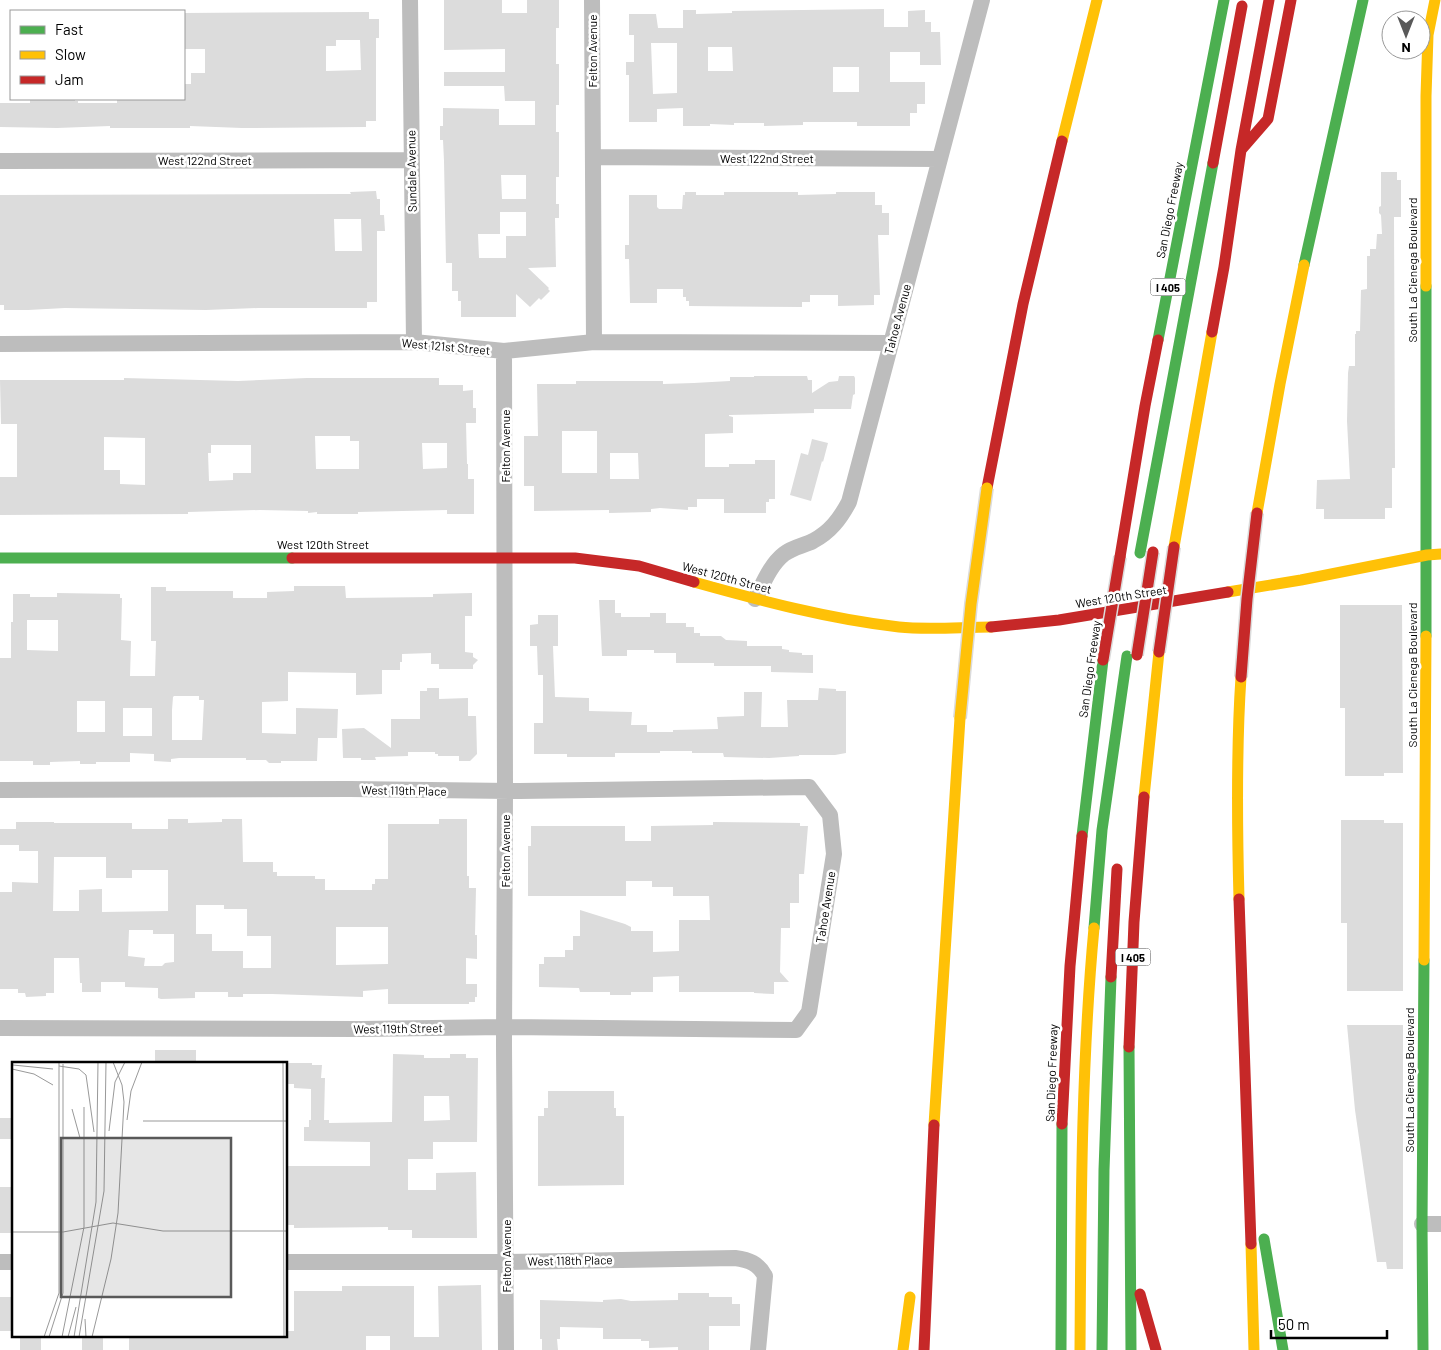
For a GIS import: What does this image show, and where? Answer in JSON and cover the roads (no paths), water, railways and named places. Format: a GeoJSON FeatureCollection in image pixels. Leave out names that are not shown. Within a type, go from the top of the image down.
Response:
{"type":"FeatureCollection","features":[{"type":"Feature","properties":{"kind":"main road"},"geometry":{"type":"LineString","coordinates":[[924,1350],[936,1090],[960,718],[971,604],[997,425],[1018,320],[1097,0]]}},
{"type":"Feature","properties":{"kind":"main road","name":"San Diego Freeway"},"geometry":{"type":"LineString","coordinates":[[1061,1350],[1061,1221],[1066,1010],[1073,911],[1087,786],[1103,660],[1145,406],[1224,0]]}},
{"type":"Feature","properties":{"kind":"main road"},"geometry":{"type":"LineString","coordinates":[[1140,558],[1243,0]]}},
{"type":"Feature","properties":{"kind":"main road"},"geometry":{"type":"LineString","coordinates":[[1161,503],[1252,0]]}},
{"type":"Feature","properties":{"kind":"main road","name":"I 405"},"geometry":{"type":"LineString","coordinates":[[1131,1350],[1132,1263],[1128,1112],[1130,1003],[1142,810],[1159,652],[1174,547],[1224,267],[1241,150],[1269,0]]}},
{"type":"Feature","properties":{"kind":"main road"},"geometry":{"type":"LineString","coordinates":[[1241,150],[1268,119],[1291,0]]}},
{"type":"Feature","properties":{"kind":"main road"},"geometry":{"type":"LineString","coordinates":[[1254,1350],[1237,834],[1238,723],[1247,599],[1257,513],[1290,328],[1363,0]]}},
{"type":"Feature","properties":{"kind":"main road","name":"South La Cienega Boulevard"},"geometry":{"type":"LineString","coordinates":[[1423,1350],[1422,1224],[1427,555],[1426,96],[1435,35],[1435,0]]}},
{"type":"Feature","properties":{"kind":"main road"},"geometry":{"type":"LineString","coordinates":[[1080,1350],[1082,1155],[1088,992],[1102,830],[1132,655],[1153,547]]}},
{"type":"Feature","properties":{"kind":"main road","name":"West 120th Street"},"geometry":{"type":"LineString","coordinates":[[0,558],[575,558],[639,566],[754,599],[817,614],[902,627],[1004,627],[1059,620],[1301,580],[1427,555],[1441,554]]}},
{"type":"Feature","properties":{"kind":"main road"},"geometry":{"type":"LineString","coordinates":[[1123,764],[1135,590]]}},
{"type":"Feature","properties":{"kind":"main road"},"geometry":{"type":"LineString","coordinates":[[1102,1350],[1102,1266],[1109,1006],[1117,861]]}},
{"type":"Feature","properties":{"kind":"main road"},"geometry":{"type":"LineString","coordinates":[[918,1234],[936,1090]]}},
{"type":"Feature","properties":{"kind":"main road"},"geometry":{"type":"LineString","coordinates":[[1246,1144],[1283,1350]]}},
{"type":"Feature","properties":{"kind":"main road"},"geometry":{"type":"LineString","coordinates":[[1049,1304],[1061,1221]]}},
{"type":"Feature","properties":{"kind":"main road"},"geometry":{"type":"LineString","coordinates":[[1132,1263],[1156,1350]]}},
{"type":"Feature","properties":{"kind":"main road"},"geometry":{"type":"LineString","coordinates":[[903,1350],[912,1282]]}},
{"type":"Feature","properties":{"kind":"street","name":"Sundale Avenue"},"geometry":{"type":"LineString","coordinates":[[410,0],[414,342]]}},
{"type":"Feature","properties":{"kind":"street","name":"Felton Avenue"},"geometry":{"type":"LineString","coordinates":[[592,0],[594,342]]}},
{"type":"Feature","properties":{"kind":"street","name":"Tahoe Avenue"},"geometry":{"type":"LineString","coordinates":[[754,599],[770,569],[782,555],[795,546],[811,542],[828,532],[840,519],[849,502],[982,0]]}},
{"type":"Feature","properties":{"kind":"street","name":"West 122nd Street"},"geometry":{"type":"LineString","coordinates":[[593,157],[940,159]]}},
{"type":"Feature","properties":{"kind":"street","name":"West 122nd Street"},"geometry":{"type":"LineString","coordinates":[[0,161],[411,160]]}},
{"type":"Feature","properties":{"kind":"street","name":"West 121st Street"},"geometry":{"type":"LineString","coordinates":[[0,344],[414,342],[504,351],[594,342],[891,342]]}},
{"type":"Feature","properties":{"kind":"street","name":"Felton Avenue"},"geometry":{"type":"LineString","coordinates":[[504,351],[506,1350]]}},
{"type":"Feature","properties":{"kind":"street","name":"Tahoe Avenue"},"geometry":{"type":"LineString","coordinates":[[796,1030],[809,1012],[834,854],[830,815],[809,787]]}},
{"type":"Feature","properties":{"kind":"street","name":"West 119th Place"},"geometry":{"type":"LineString","coordinates":[[0,790],[350,789],[505,792],[809,787]]}},
{"type":"Feature","properties":{"kind":"street","name":"West 119th Street"},"geometry":{"type":"LineString","coordinates":[[0,1028],[367,1029],[504,1027],[796,1030]]}},
{"type":"Feature","properties":{"kind":"street"},"geometry":{"type":"LineString","coordinates":[[1422,1224],[1441,1224]]}},
{"type":"Feature","properties":{"kind":"street","name":"West 118th Place"},"geometry":{"type":"LineString","coordinates":[[288,1262],[506,1262],[735,1258],[750,1260],[761,1269],[765,1276],[758,1350]]}}]}
